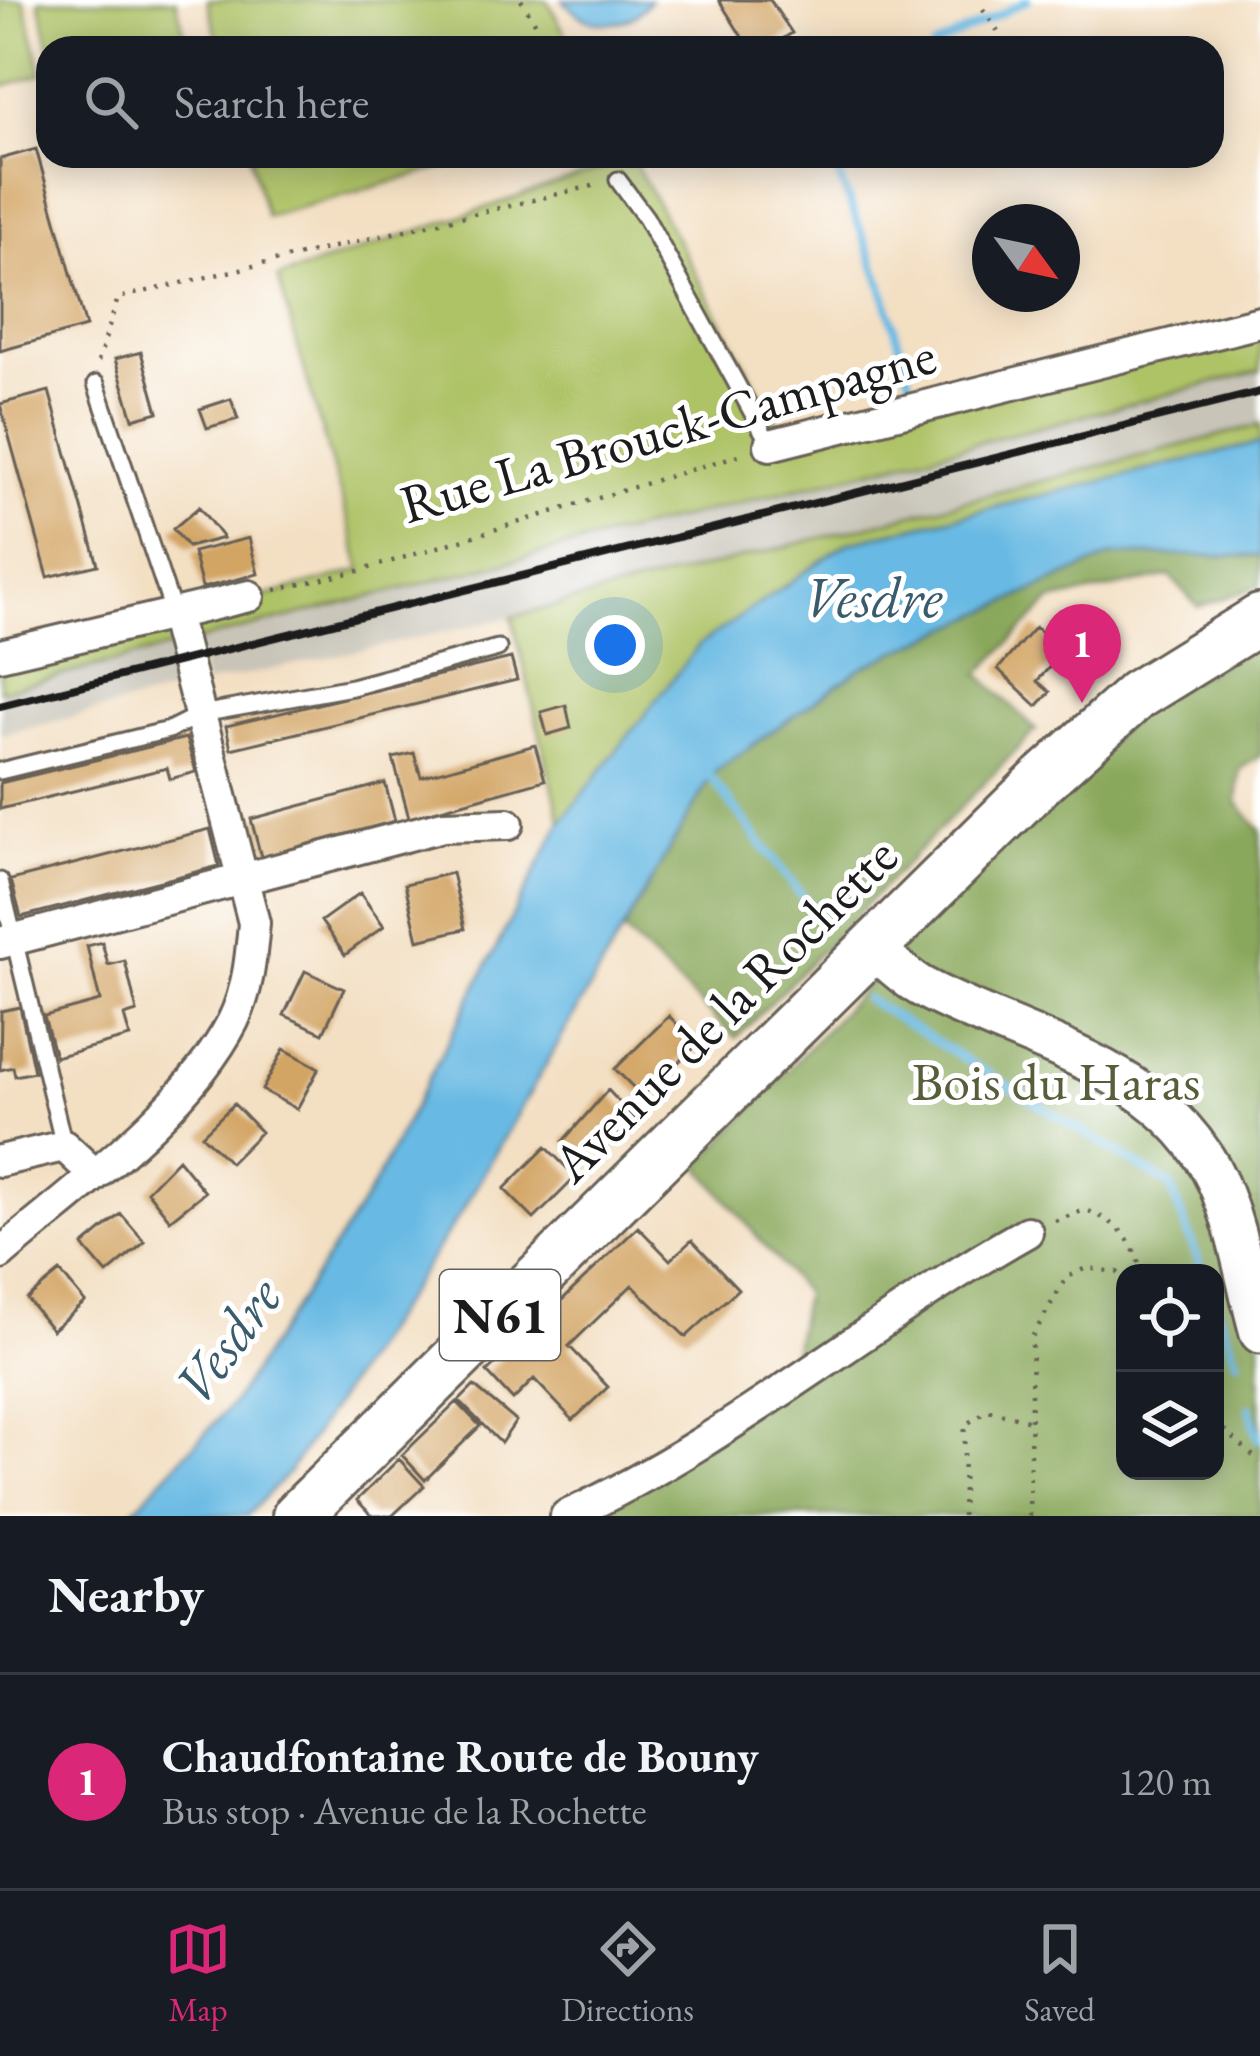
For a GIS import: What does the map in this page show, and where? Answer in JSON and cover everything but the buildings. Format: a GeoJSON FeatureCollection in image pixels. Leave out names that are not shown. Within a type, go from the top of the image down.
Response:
{"type":"FeatureCollection","features":[{"type":"Feature","properties":{"kind":"main road","name":"Avenue de la Rochette"},"geometry":{"type":"LineString","coordinates":[[297,1516],[872,947],[1137,695],[1260,620]]}},
{"type":"Feature","properties":{"kind":"street","name":"Rue La Brouck-Campagne"},"geometry":{"type":"LineString","coordinates":[[770,445],[1260,322]]}},
{"type":"Feature","properties":{"kind":"street"},"geometry":{"type":"LineString","coordinates":[[0,655],[249,596]]}},
{"type":"Feature","properties":{"kind":"street"},"geometry":{"type":"LineString","coordinates":[[0,1254],[201,1073],[234,1019],[250,969],[254,923],[174,614]]}},
{"type":"Feature","properties":{"kind":"street"},"geometry":{"type":"LineString","coordinates":[[7,941],[443,826],[508,824]]}},
{"type":"Feature","properties":{"kind":"street"},"geometry":{"type":"LineString","coordinates":[[872,947],[919,986],[1088,1060],[1164,1108],[1190,1136],[1217,1182],[1260,1333]]}},
{"type":"Feature","properties":{"kind":"street"},"geometry":{"type":"LineString","coordinates":[[0,1161],[64,1146],[93,1174]]}},
{"type":"Feature","properties":{"kind":"street"},"geometry":{"type":"LineString","coordinates":[[566,1516],[635,1485],[962,1268],[1027,1232]]}},
{"type":"Feature","properties":{"kind":"lane"},"geometry":{"type":"LineString","coordinates":[[618,180],[646,218],[770,445]]}},
{"type":"Feature","properties":{"kind":"lane"},"geometry":{"type":"LineString","coordinates":[[96,384],[174,614]]}},
{"type":"Feature","properties":{"kind":"lane"},"geometry":{"type":"LineString","coordinates":[[0,771],[169,730],[201,714],[352,687],[498,648]]}},
{"type":"Feature","properties":{"kind":"lane"},"geometry":{"type":"LineString","coordinates":[[0,881],[7,941],[64,1146]]}},
{"type":"Feature","properties":{"kind":"path"},"geometry":{"type":"LineString","coordinates":[[521,0],[544,36]]}},
{"type":"Feature","properties":{"kind":"path"},"geometry":{"type":"LineString","coordinates":[[983,9],[998,32]]}},
{"type":"Feature","properties":{"kind":"path"},"geometry":{"type":"LineString","coordinates":[[96,384],[118,298],[618,180]]}},
{"type":"Feature","properties":{"kind":"path","name":"Rue La Brouck-Campagne"},"geometry":{"type":"LineString","coordinates":[[249,596],[363,570],[770,445]]}},
{"type":"Feature","properties":{"kind":"path"},"geometry":{"type":"LineString","coordinates":[[1027,1232],[1085,1210],[1114,1220],[1139,1264]]}},
{"type":"Feature","properties":{"kind":"path"},"geometry":{"type":"LineString","coordinates":[[1029,1516],[1032,1337],[1066,1278],[1087,1268],[1116,1272]]}},
{"type":"Feature","properties":{"kind":"path"},"geometry":{"type":"LineString","coordinates":[[962,1516],[965,1425],[988,1410],[1031,1421]]}},
{"type":"Feature","properties":{"kind":"path"},"geometry":{"type":"LineString","coordinates":[[1224,1430],[1260,1462]]}},
{"type":"Feature","properties":{"kind":"shaded area"},"geometry":{"type":"Polygon","coordinates":[[[1260,371],[1260,425],[512,617],[205,684],[195,644],[1260,371]]]}},
{"type":"Feature","properties":{"kind":"shaded area"},"geometry":{"type":"Polygon","coordinates":[[[170,650],[181,690],[0,735],[0,691],[170,650]]]}},
{"type":"Feature","properties":{"kind":"green space"},"geometry":{"type":"Polygon","coordinates":[[[0,0],[24,0],[36,49],[36,76],[0,87],[0,0]]]}},
{"type":"Feature","properties":{"kind":"green space"},"geometry":{"type":"Polygon","coordinates":[[[39,0],[176,0],[185,36],[47,36],[39,0]]]}},
{"type":"Feature","properties":{"kind":"green space"},"geometry":{"type":"Polygon","coordinates":[[[207,0],[547,0],[566,36],[217,36],[207,0]]]}},
{"type":"Feature","properties":{"kind":"green space"},"geometry":{"type":"Polygon","coordinates":[[[253,168],[443,168],[266,217],[253,168]]]}},
{"type":"Feature","properties":{"kind":"green space"},"geometry":{"type":"Polygon","coordinates":[[[603,168],[638,168],[787,441],[1260,322],[1260,371],[0,691],[0,667],[362,570],[278,278],[603,168]]]}},
{"type":"Feature","properties":{"kind":"green space"},"geometry":{"type":"Polygon","coordinates":[[[1260,425],[1260,443],[847,543],[561,822],[512,617],[1260,425]]]}},
{"type":"Feature","properties":{"kind":"green space"},"geometry":{"type":"Polygon","coordinates":[[[1114,555],[1260,556],[1260,586],[1198,607],[1170,576],[1051,601],[979,674],[1036,730],[736,1038],[623,931],[713,773],[864,666],[1114,555]]]}},
{"type":"Feature","properties":{"kind":"green space","name":"Bois du Haras"},"geometry":{"type":"Polygon","coordinates":[[[1260,643],[1260,756],[1240,769],[1237,802],[1260,830],[1260,1516],[583,1516],[788,1380],[804,1293],[699,1166],[973,870],[1149,703],[1260,643]]]}},
{"type":"Feature","properties":{"kind":"water"},"geometry":{"type":"Polygon","coordinates":[[[563,0],[650,0],[630,18],[607,23],[583,17],[563,0]]]}},
{"type":"Feature","properties":{"kind":"water","name":"Vesdre"},"geometry":{"type":"Polygon","coordinates":[[[1260,443],[1260,556],[1113,555],[864,666],[713,773],[461,1213],[289,1472],[247,1516],[128,1516],[231,1405],[370,1192],[561,822],[699,645],[847,543],[1260,443]]]}},
{"type":"Feature","properties":{"kind":"waterway"},"geometry":{"type":"LineString","coordinates":[[957,36],[1028,0]]}},
{"type":"Feature","properties":{"kind":"waterway"},"geometry":{"type":"LineString","coordinates":[[836,168],[879,276],[911,383]]}},
{"type":"Feature","properties":{"kind":"waterway"},"geometry":{"type":"LineString","coordinates":[[706,771],[822,922]]}},
{"type":"Feature","properties":{"kind":"waterway"},"geometry":{"type":"LineString","coordinates":[[866,999],[1170,1185],[1200,1264]]}},
{"type":"Feature","properties":{"kind":"waterway"},"geometry":{"type":"LineString","coordinates":[[1224,1327],[1237,1360]]}},
{"type":"Feature","properties":{"kind":"waterway"},"geometry":{"type":"LineString","coordinates":[[1250,1408],[1258,1439]]}},
{"type":"Feature","properties":{"kind":"railway"},"geometry":{"type":"LineString","coordinates":[[0,706],[1260,392]]}},
{"type":"Feature","properties":{"kind":"place","name":"Chaudfontaine Route de Bouny"},"geometry":{"type":"Point","coordinates":[1082,703]}}]}
